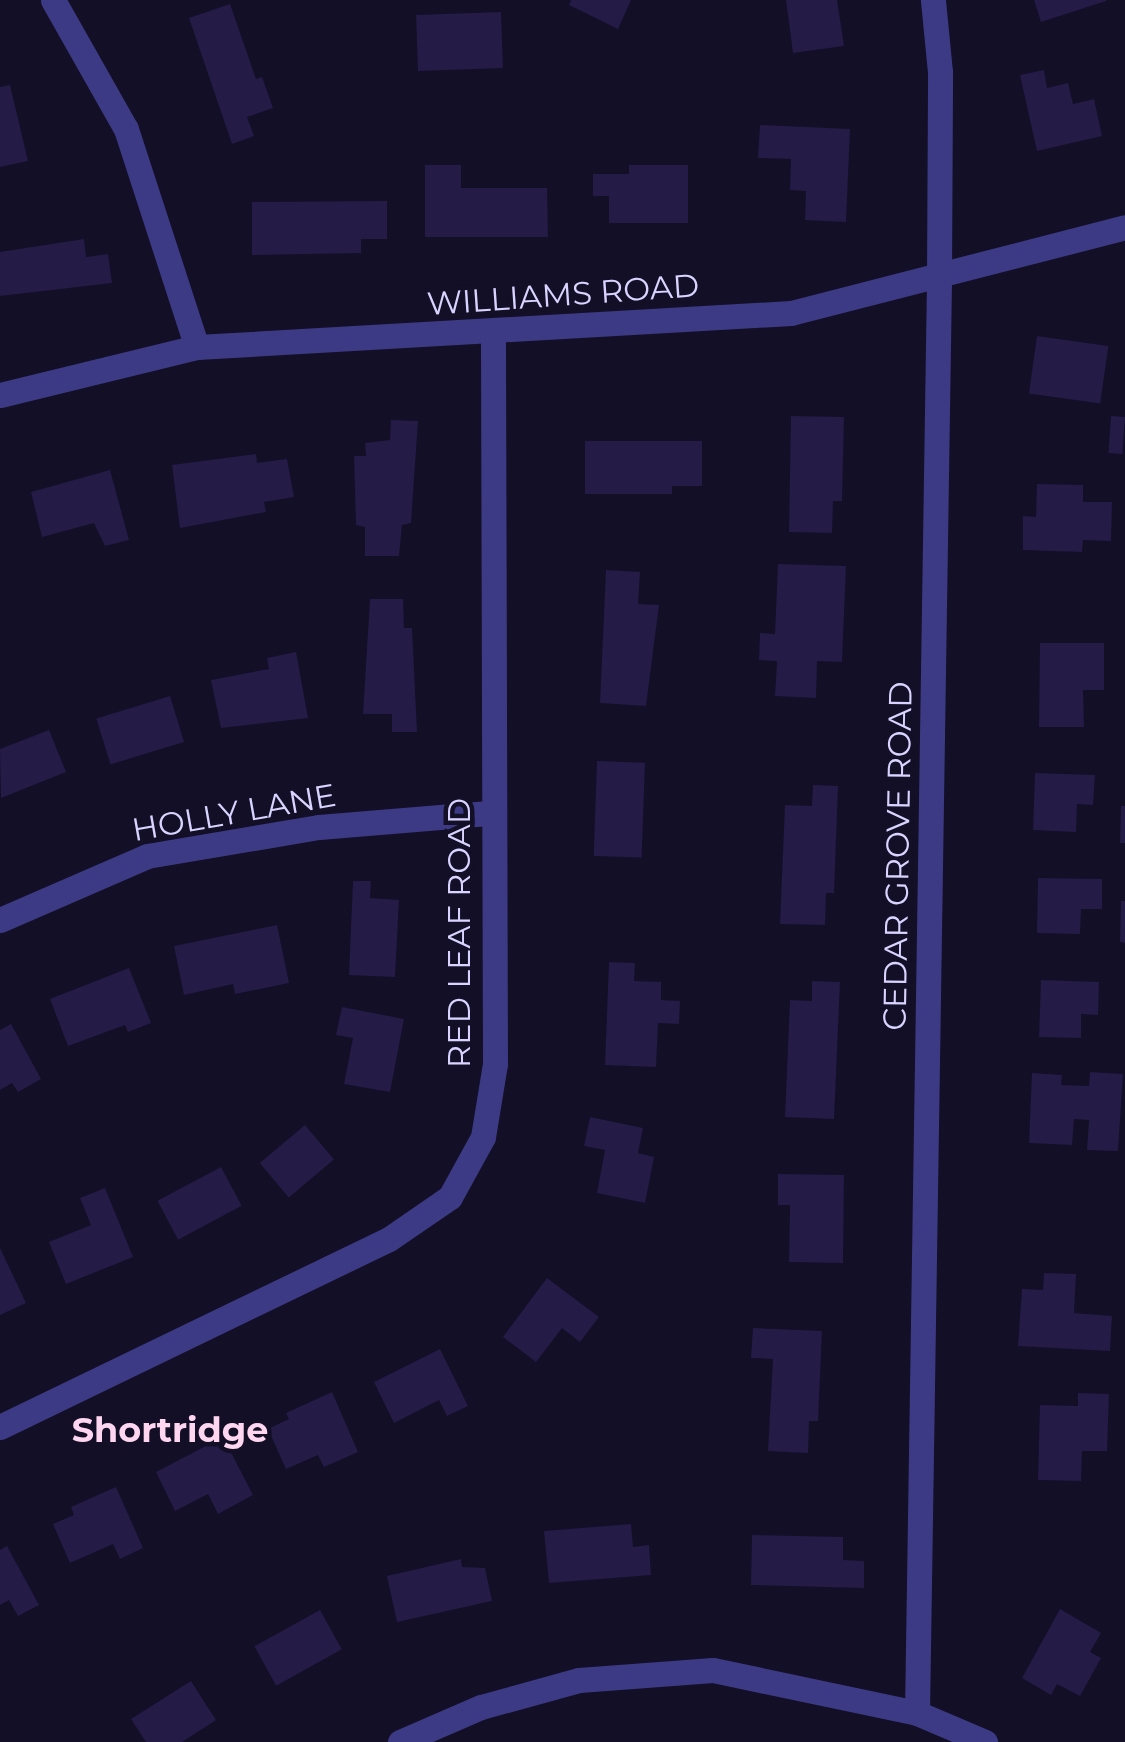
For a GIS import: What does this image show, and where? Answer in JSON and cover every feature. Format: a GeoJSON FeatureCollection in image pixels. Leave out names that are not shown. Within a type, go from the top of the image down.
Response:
{"type":"FeatureCollection","features":[{"type":"Feature","properties":{"kind":"street"},"geometry":{"type":"LineString","coordinates":[[53,0],[126,130],[197,347]]}},
{"type":"Feature","properties":{"kind":"street","name":"CEDAR GROVE ROAD"},"geometry":{"type":"LineString","coordinates":[[917,1713],[940,278],[940,72],[933,0]]}},
{"type":"Feature","properties":{"kind":"street","name":"WILLIAMS ROAD"},"geometry":{"type":"LineString","coordinates":[[0,396],[197,347],[494,334],[792,313],[1125,228]]}},
{"type":"Feature","properties":{"kind":"street","name":"RED LEAF ROAD"},"geometry":{"type":"LineString","coordinates":[[0,1427],[389,1239],[450,1197],[483,1137],[495,1064],[491,813],[494,334]]}},
{"type":"Feature","properties":{"kind":"street","name":"HOLLY LANE"},"geometry":{"type":"LineString","coordinates":[[0,920],[147,856],[319,827],[491,813]]}},
{"type":"Feature","properties":{"kind":"street"},"geometry":{"type":"LineString","coordinates":[[400,1742],[481,1707],[579,1680],[713,1670],[917,1713],[985,1742]]}},
{"type":"Feature","properties":{"kind":"building"},"geometry":{"type":"Polygon","coordinates":[[[571,0],[631,0],[618,29],[569,5],[571,0]]]}},
{"type":"Feature","properties":{"kind":"building"},"geometry":{"type":"Polygon","coordinates":[[[786,0],[837,0],[844,46],[793,53],[786,0]]]}},
{"type":"Feature","properties":{"kind":"building"},"geometry":{"type":"Polygon","coordinates":[[[1034,0],[1106,0],[1106,1],[1041,22],[1034,0]]]}},
{"type":"Feature","properties":{"kind":"building"},"geometry":{"type":"Polygon","coordinates":[[[230,4],[256,79],[262,77],[273,108],[247,117],[254,136],[232,144],[189,18],[230,4]]]}},
{"type":"Feature","properties":{"kind":"building"},"geometry":{"type":"Polygon","coordinates":[[[501,12],[503,68],[418,71],[416,15],[501,12]]]}},
{"type":"Feature","properties":{"kind":"building"},"geometry":{"type":"Polygon","coordinates":[[[1044,70],[1047,88],[1068,83],[1073,104],[1094,99],[1102,136],[1037,151],[1020,75],[1044,70]]]}},
{"type":"Feature","properties":{"kind":"building"},"geometry":{"type":"Polygon","coordinates":[[[10,85],[28,161],[0,167],[0,87],[10,85]]]}},
{"type":"Feature","properties":{"kind":"building"},"geometry":{"type":"Polygon","coordinates":[[[760,125],[850,129],[846,222],[805,220],[806,191],[790,190],[791,159],[758,158],[760,125]]]}},
{"type":"Feature","properties":{"kind":"building"},"geometry":{"type":"Polygon","coordinates":[[[425,165],[461,165],[461,188],[547,188],[548,237],[425,237],[425,165]]]}},
{"type":"Feature","properties":{"kind":"building"},"geometry":{"type":"Polygon","coordinates":[[[629,165],[688,165],[688,223],[609,223],[609,196],[593,196],[593,174],[629,174],[629,165]]]}},
{"type":"Feature","properties":{"kind":"building"},"geometry":{"type":"Polygon","coordinates":[[[387,201],[387,239],[361,239],[361,253],[252,255],[252,202],[387,201]]]}},
{"type":"Feature","properties":{"kind":"building"},"geometry":{"type":"Polygon","coordinates":[[[84,239],[86,257],[108,254],[112,283],[0,296],[0,252],[84,239]]]}},
{"type":"Feature","properties":{"kind":"building"},"geometry":{"type":"Polygon","coordinates":[[[1037,336],[1108,346],[1100,403],[1029,393],[1037,336]]]}},
{"type":"Feature","properties":{"kind":"building"},"geometry":{"type":"Polygon","coordinates":[[[791,416],[844,417],[842,501],[833,501],[832,533],[789,532],[791,416]]]}},
{"type":"Feature","properties":{"kind":"building"},"geometry":{"type":"Polygon","coordinates":[[[1111,416],[1125,417],[1122,454],[1108,453],[1111,416]]]}},
{"type":"Feature","properties":{"kind":"building"},"geometry":{"type":"Polygon","coordinates":[[[391,420],[418,421],[411,523],[402,525],[399,556],[365,556],[365,527],[356,525],[354,456],[366,456],[365,443],[390,440],[391,420]]]}},
{"type":"Feature","properties":{"kind":"building"},"geometry":{"type":"Polygon","coordinates":[[[585,441],[702,441],[702,486],[672,486],[672,494],[585,494],[585,441]]]}},
{"type":"Feature","properties":{"kind":"building"},"geometry":{"type":"Polygon","coordinates":[[[256,454],[257,463],[287,459],[294,497],[264,502],[266,512],[180,528],[172,465],[256,454]]]}},
{"type":"Feature","properties":{"kind":"building"},"geometry":{"type":"Polygon","coordinates":[[[110,470],[129,540],[105,546],[94,523],[42,537],[31,492],[110,470]]]}},
{"type":"Feature","properties":{"kind":"building"},"geometry":{"type":"Polygon","coordinates":[[[1037,484],[1083,485],[1083,502],[1112,502],[1111,541],[1083,540],[1082,552],[1023,550],[1023,516],[1036,517],[1037,484]]]}},
{"type":"Feature","properties":{"kind":"building"},"geometry":{"type":"Polygon","coordinates":[[[778,564],[846,566],[842,662],[817,661],[816,698],[775,696],[777,661],[759,660],[760,633],[775,634],[778,564]]]}},
{"type":"Feature","properties":{"kind":"building"},"geometry":{"type":"Polygon","coordinates":[[[606,570],[640,572],[638,604],[659,605],[646,706],[600,703],[606,570]]]}},
{"type":"Feature","properties":{"kind":"building"},"geometry":{"type":"Polygon","coordinates":[[[370,599],[403,599],[404,628],[412,628],[417,732],[392,732],[392,714],[363,714],[370,599]]]}},
{"type":"Feature","properties":{"kind":"building"},"geometry":{"type":"Polygon","coordinates":[[[1040,643],[1104,643],[1104,690],[1083,690],[1084,727],[1039,727],[1040,643]]]}},
{"type":"Feature","properties":{"kind":"building"},"geometry":{"type":"Polygon","coordinates":[[[296,652],[308,718],[221,728],[211,680],[269,669],[267,658],[296,652]]]}},
{"type":"Feature","properties":{"kind":"building"},"geometry":{"type":"Polygon","coordinates":[[[170,696],[184,742],[110,764],[96,719],[170,696]]]}},
{"type":"Feature","properties":{"kind":"building"},"geometry":{"type":"Polygon","coordinates":[[[49,730],[66,772],[1,798],[0,749],[49,730]]]}},
{"type":"Feature","properties":{"kind":"building"},"geometry":{"type":"Polygon","coordinates":[[[597,761],[645,763],[642,858],[594,856],[597,761]]]}},
{"type":"Feature","properties":{"kind":"building"},"geometry":{"type":"Polygon","coordinates":[[[1035,773],[1095,775],[1093,805],[1077,804],[1076,832],[1033,830],[1035,773]]]}},
{"type":"Feature","properties":{"kind":"building"},"geometry":{"type":"Polygon","coordinates":[[[813,785],[838,786],[834,893],[826,893],[825,925],[780,924],[785,805],[812,806],[813,785]]]}},
{"type":"Feature","properties":{"kind":"building"},"geometry":{"type":"Polygon","coordinates":[[[1121,806],[1125,806],[1125,843],[1120,843],[1121,806]]]}},
{"type":"Feature","properties":{"kind":"building"},"geometry":{"type":"Polygon","coordinates":[[[1038,878],[1102,879],[1102,909],[1081,909],[1080,934],[1037,933],[1038,878]]]}},
{"type":"Feature","properties":{"kind":"building"},"geometry":{"type":"Polygon","coordinates":[[[353,881],[371,881],[370,898],[399,900],[395,977],[349,975],[353,881]]]}},
{"type":"Feature","properties":{"kind":"building"},"geometry":{"type":"Polygon","coordinates":[[[1121,901],[1125,901],[1125,943],[1120,942],[1121,901]]]}},
{"type":"Feature","properties":{"kind":"building"},"geometry":{"type":"Polygon","coordinates":[[[277,925],[289,983],[235,994],[233,984],[184,995],[174,946],[277,925]]]}},
{"type":"Feature","properties":{"kind":"building"},"geometry":{"type":"Polygon","coordinates":[[[609,962],[635,963],[634,981],[661,982],[661,1000],[680,1001],[679,1024],[658,1023],[656,1067],[605,1065],[609,962]]]}},
{"type":"Feature","properties":{"kind":"building"},"geometry":{"type":"Polygon","coordinates":[[[129,968],[151,1023],[128,1032],[125,1025],[68,1046],[50,999],[129,968]]]}},
{"type":"Feature","properties":{"kind":"building"},"geometry":{"type":"Polygon","coordinates":[[[1041,980],[1099,982],[1098,1015],[1081,1014],[1081,1038],[1039,1037],[1041,980]]]}},
{"type":"Feature","properties":{"kind":"building"},"geometry":{"type":"Polygon","coordinates":[[[812,981],[840,982],[834,1119],[785,1117],[790,1000],[812,1001],[812,981]]]}},
{"type":"Feature","properties":{"kind":"building"},"geometry":{"type":"Polygon","coordinates":[[[342,1007],[404,1019],[390,1092],[344,1084],[353,1038],[336,1035],[342,1007]]]}},
{"type":"Feature","properties":{"kind":"building"},"geometry":{"type":"Polygon","coordinates":[[[11,1024],[41,1079],[18,1092],[12,1083],[0,1090],[0,1030],[11,1024]]]}},
{"type":"Feature","properties":{"kind":"building"},"geometry":{"type":"Polygon","coordinates":[[[1090,1072],[1123,1074],[1118,1151],[1087,1150],[1089,1120],[1074,1119],[1072,1145],[1029,1143],[1032,1073],[1062,1075],[1061,1085],[1089,1086],[1090,1072]]]}},
{"type":"Feature","properties":{"kind":"building"},"geometry":{"type":"Polygon","coordinates":[[[590,1117],[643,1128],[638,1153],[654,1157],[645,1203],[597,1193],[605,1150],[584,1146],[590,1117]]]}},
{"type":"Feature","properties":{"kind":"building"},"geometry":{"type":"Polygon","coordinates":[[[305,1125],[334,1159],[289,1197],[260,1163],[305,1125]]]}},
{"type":"Feature","properties":{"kind":"building"},"geometry":{"type":"Polygon","coordinates":[[[221,1167],[242,1206],[178,1240],[157,1201],[221,1167]]]}},
{"type":"Feature","properties":{"kind":"building"},"geometry":{"type":"Polygon","coordinates":[[[778,1174],[844,1175],[843,1263],[789,1262],[790,1205],[778,1205],[778,1174]]]}},
{"type":"Feature","properties":{"kind":"building"},"geometry":{"type":"Polygon","coordinates":[[[105,1188],[133,1257],[66,1284],[49,1242],[91,1225],[80,1198],[105,1188]]]}},
{"type":"Feature","properties":{"kind":"building"},"geometry":{"type":"Polygon","coordinates":[[[0,1248],[26,1303],[0,1315],[0,1248]]]}},
{"type":"Feature","properties":{"kind":"building"},"geometry":{"type":"Polygon","coordinates":[[[1044,1273],[1076,1274],[1074,1313],[1112,1316],[1110,1351],[1018,1346],[1022,1289],[1043,1290],[1044,1273]]]}},
{"type":"Feature","properties":{"kind":"building"},"geometry":{"type":"Polygon","coordinates":[[[547,1278],[599,1317],[580,1342],[562,1328],[536,1362],[503,1337],[547,1278]]]}},
{"type":"Feature","properties":{"kind":"building"},"geometry":{"type":"Polygon","coordinates":[[[753,1328],[822,1331],[818,1421],[809,1421],[808,1453],[768,1451],[773,1359],[751,1358],[753,1328]]]}},
{"type":"Feature","properties":{"kind":"building"},"geometry":{"type":"Polygon","coordinates":[[[440,1349],[468,1406],[447,1416],[439,1400],[394,1423],[374,1382],[440,1349]]]}},
{"type":"Feature","properties":{"kind":"building"},"geometry":{"type":"Polygon","coordinates":[[[332,1392],[358,1452],[324,1467],[318,1455],[286,1469],[268,1429],[289,1419],[286,1413],[332,1392]]]}},
{"type":"Feature","properties":{"kind":"building"},"geometry":{"type":"Polygon","coordinates":[[[1078,1393],[1109,1394],[1107,1451],[1082,1451],[1081,1481],[1038,1480],[1040,1405],[1078,1406],[1078,1393]]]}},
{"type":"Feature","properties":{"kind":"building"},"geometry":{"type":"Polygon","coordinates":[[[223,1437],[253,1495],[218,1514],[208,1494],[175,1511],[156,1472],[223,1437]]]}},
{"type":"Feature","properties":{"kind":"building"},"geometry":{"type":"Polygon","coordinates":[[[116,1487],[143,1548],[120,1559],[113,1544],[70,1563],[53,1524],[74,1515],[71,1507],[116,1487]]]}},
{"type":"Feature","properties":{"kind":"building"},"geometry":{"type":"Polygon","coordinates":[[[631,1524],[633,1547],[649,1545],[651,1575],[549,1583],[544,1531],[631,1524]]]}},
{"type":"Feature","properties":{"kind":"building"},"geometry":{"type":"Polygon","coordinates":[[[752,1535],[843,1537],[843,1560],[864,1561],[864,1588],[751,1585],[752,1535]]]}},
{"type":"Feature","properties":{"kind":"building"},"geometry":{"type":"Polygon","coordinates":[[[7,1546],[39,1605],[18,1616],[9,1600],[0,1605],[0,1550],[7,1546]]]}},
{"type":"Feature","properties":{"kind":"building"},"geometry":{"type":"Polygon","coordinates":[[[461,1559],[462,1567],[485,1568],[492,1601],[397,1622],[387,1576],[461,1559]]]}},
{"type":"Feature","properties":{"kind":"building"},"geometry":{"type":"Polygon","coordinates":[[[1060,1609],[1101,1633],[1090,1652],[1101,1658],[1080,1696],[1057,1684],[1051,1695],[1022,1678],[1060,1609]]]}},
{"type":"Feature","properties":{"kind":"building"},"geometry":{"type":"Polygon","coordinates":[[[320,1610],[342,1649],[276,1686],[254,1646],[320,1610]]]}},
{"type":"Feature","properties":{"kind":"building"},"geometry":{"type":"Polygon","coordinates":[[[191,1681],[216,1720],[182,1742],[146,1742],[131,1719],[191,1681]]]}},
{"type":"Feature","properties":{"kind":"district","name":"Shortridge"},"geometry":{"type":"Point","coordinates":[170,1430]}}]}
